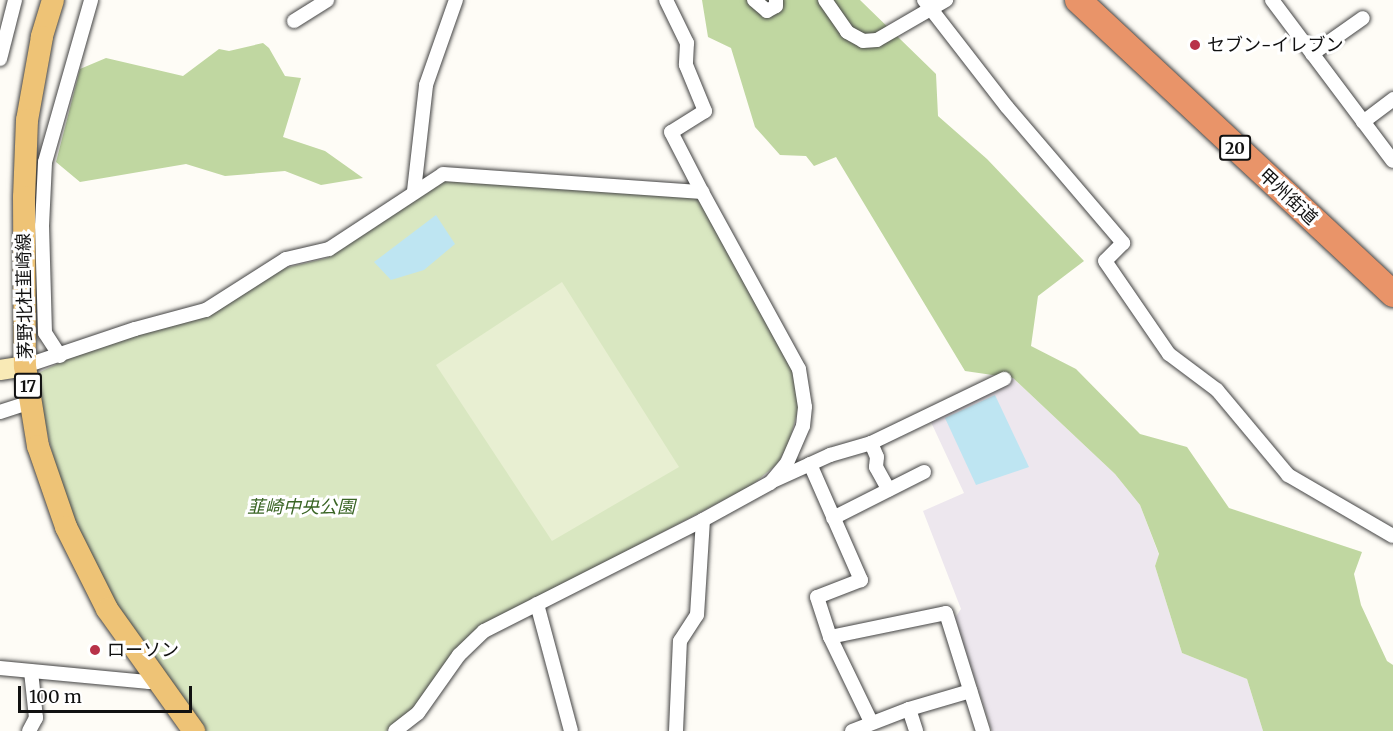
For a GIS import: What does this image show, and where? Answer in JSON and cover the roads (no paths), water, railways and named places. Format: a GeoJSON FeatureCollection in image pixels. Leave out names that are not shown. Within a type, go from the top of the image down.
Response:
{"type":"FeatureCollection","features":[{"type":"Feature","properties":{"kind":"highway","name":"甲州街道"},"geometry":{"type":"LineString","coordinates":[[1090,4],[1393,294]]}},
{"type":"Feature","properties":{"kind":"main road","name":"茅野北杜韮崎線"},"geometry":{"type":"LineString","coordinates":[[53,0],[42,37],[27,120],[26,366],[30,402],[43,467],[66,527],[107,609],[194,731]]}},
{"type":"Feature","properties":{"kind":"street"},"geometry":{"type":"LineString","coordinates":[[0,59],[15,0]]}},
{"type":"Feature","properties":{"kind":"street"},"geometry":{"type":"LineString","coordinates":[[60,356],[45,333],[42,226],[45,162],[91,0]]}},
{"type":"Feature","properties":{"kind":"street"},"geometry":{"type":"LineString","coordinates":[[294,21],[327,0]]}},
{"type":"Feature","properties":{"kind":"street"},"geometry":{"type":"LineString","coordinates":[[414,191],[426,85],[456,0]]}},
{"type":"Feature","properties":{"kind":"street"},"geometry":{"type":"LineString","coordinates":[[666,0],[687,43],[686,65],[705,111],[671,132],[799,369],[805,407],[803,426],[787,463],[770,483]]}},
{"type":"Feature","properties":{"kind":"street"},"geometry":{"type":"LineString","coordinates":[[754,0],[767,11],[776,6],[776,0]]}},
{"type":"Feature","properties":{"kind":"street"},"geometry":{"type":"LineString","coordinates":[[825,0],[847,32],[863,41],[877,40],[927,4],[946,0]]}},
{"type":"Feature","properties":{"kind":"street"},"geometry":{"type":"LineString","coordinates":[[1272,0],[1393,161]]}},
{"type":"Feature","properties":{"kind":"street"},"geometry":{"type":"LineString","coordinates":[[927,4],[1007,107],[1123,243],[1105,261],[1168,354],[1217,390],[1288,475],[1393,536]]}},
{"type":"Feature","properties":{"kind":"street"},"geometry":{"type":"LineString","coordinates":[[1312,54],[1363,18]]}},
{"type":"Feature","properties":{"kind":"street"},"geometry":{"type":"LineString","coordinates":[[1363,122],[1393,99]]}},
{"type":"Feature","properties":{"kind":"street"},"geometry":{"type":"LineString","coordinates":[[0,370],[26,366],[115,335],[206,310],[251,278],[286,260],[329,249],[443,174],[702,192]]}},
{"type":"Feature","properties":{"kind":"street"},"geometry":{"type":"LineString","coordinates":[[682,189],[695,178]]}},
{"type":"Feature","properties":{"kind":"street"},"geometry":{"type":"LineString","coordinates":[[395,731],[418,713],[459,656],[484,631],[703,520],[770,483],[810,464],[871,443],[1004,379]]}},
{"type":"Feature","properties":{"kind":"street"},"geometry":{"type":"LineString","coordinates":[[0,412],[30,402]]}},
{"type":"Feature","properties":{"kind":"street"},"geometry":{"type":"LineString","coordinates":[[871,443],[877,457],[876,467],[889,490]]}},
{"type":"Feature","properties":{"kind":"street"},"geometry":{"type":"LineString","coordinates":[[810,464],[861,580],[817,597],[830,637],[871,722]]}},
{"type":"Feature","properties":{"kind":"street"},"geometry":{"type":"LineString","coordinates":[[833,518],[924,472]]}},
{"type":"Feature","properties":{"kind":"street"},"geometry":{"type":"LineString","coordinates":[[676,731],[680,641],[697,615],[703,520]]}},
{"type":"Feature","properties":{"kind":"street"},"geometry":{"type":"LineString","coordinates":[[537,604],[572,731]]}},
{"type":"Feature","properties":{"kind":"street"},"geometry":{"type":"LineString","coordinates":[[830,637],[946,613],[983,731]]}},
{"type":"Feature","properties":{"kind":"street"},"geometry":{"type":"LineString","coordinates":[[0,668],[148,682],[155,677]]}},
{"type":"Feature","properties":{"kind":"street"},"geometry":{"type":"LineString","coordinates":[[29,731],[36,718],[31,671]]}},
{"type":"Feature","properties":{"kind":"street"},"geometry":{"type":"LineString","coordinates":[[852,731],[909,709],[970,691]]}},
{"type":"Feature","properties":{"kind":"street"},"geometry":{"type":"LineString","coordinates":[[909,709],[916,731]]}},
{"type":"Feature","properties":{"kind":"water"},"geometry":{"type":"Polygon","coordinates":[[[436,215],[455,244],[424,270],[391,280],[374,262],[436,215]]]}},
{"type":"Feature","properties":{"kind":"water"},"geometry":{"type":"Polygon","coordinates":[[[995,395],[1029,467],[976,485],[945,418],[995,395]]]}},
{"type":"Feature","properties":{"kind":"place","name":"セブン-イレブン"},"geometry":{"type":"Point","coordinates":[1195,45]}},
{"type":"Feature","properties":{"kind":"place","name":"ローソン"},"geometry":{"type":"Point","coordinates":[95,650]}},
{"type":"Feature","properties":{"kind":"park label","name":"韮崎中央公園"},"geometry":{"type":"Point","coordinates":[301,507]}}]}
